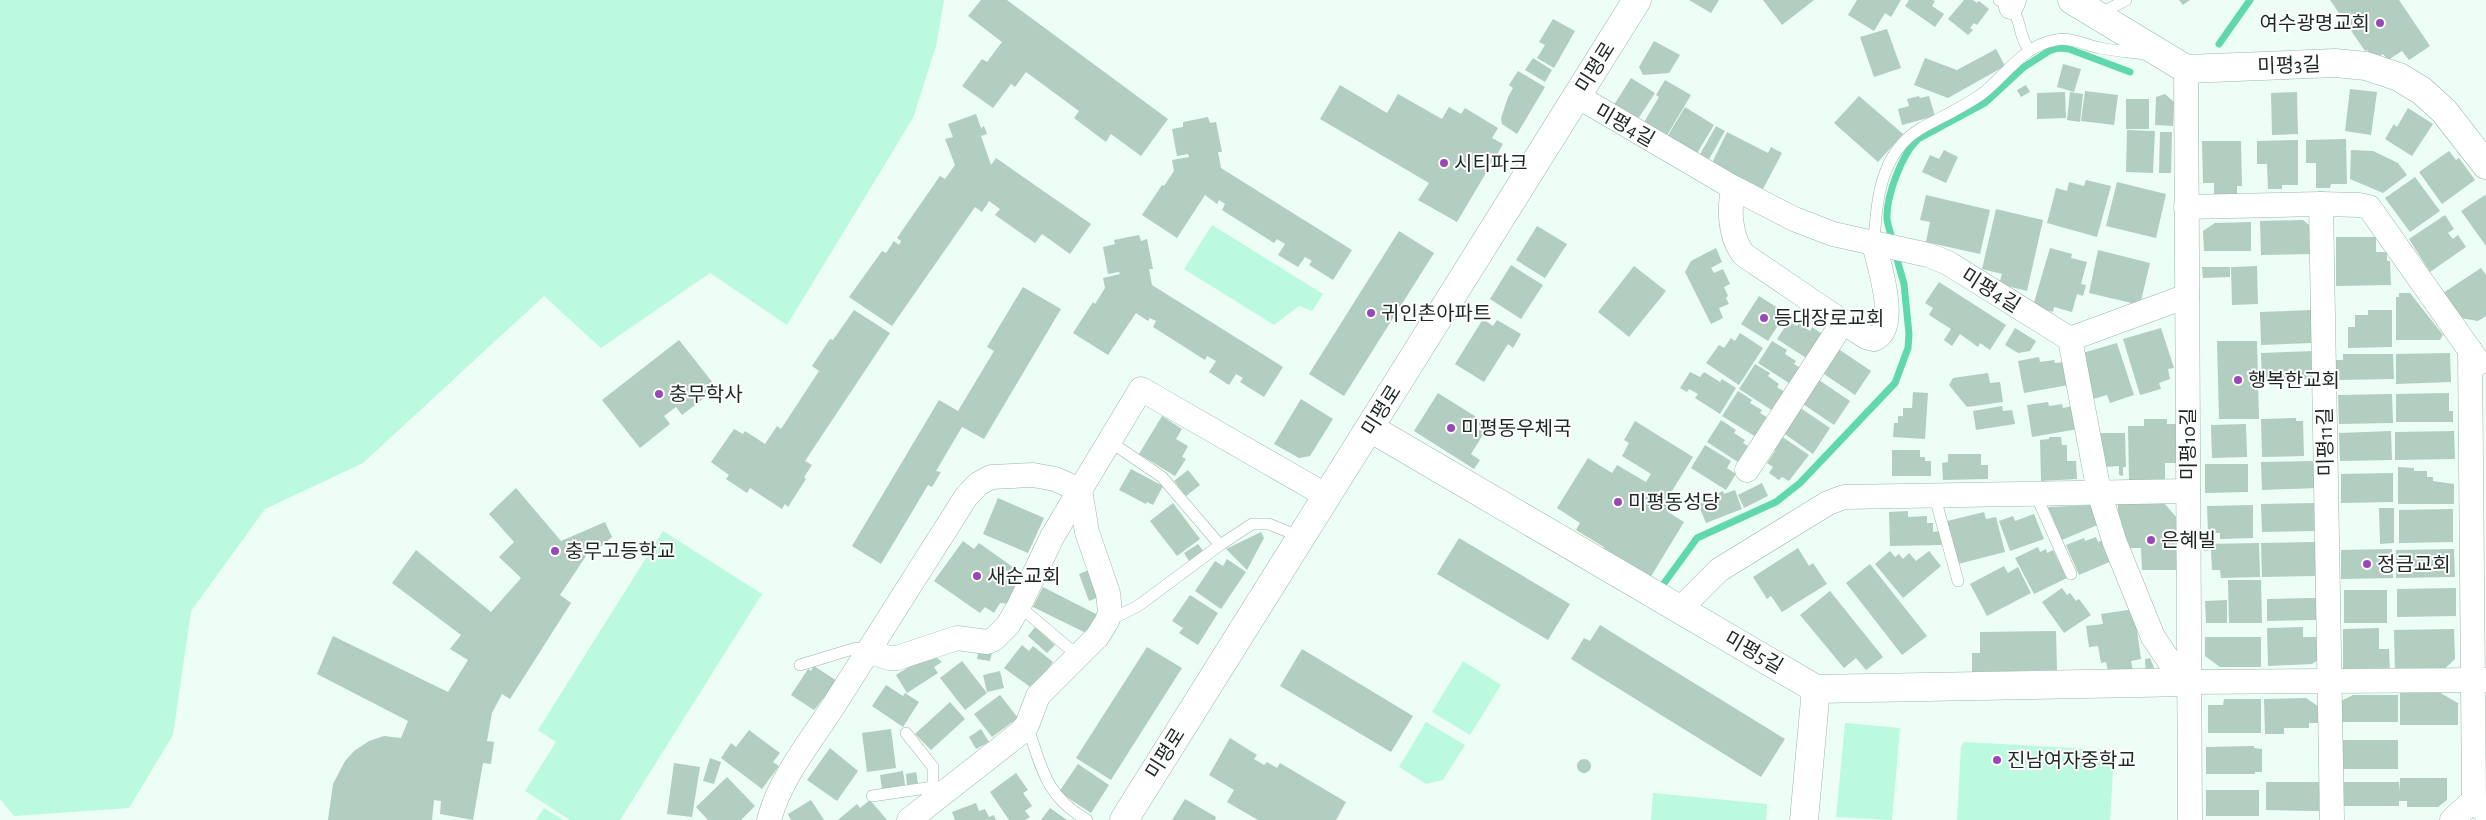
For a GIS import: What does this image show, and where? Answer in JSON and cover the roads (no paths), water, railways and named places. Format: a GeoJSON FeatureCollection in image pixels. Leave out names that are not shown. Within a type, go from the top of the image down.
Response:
{"type":"FeatureCollection","features":[{"type":"Feature","properties":{"kind":"street","name":"미평로"},"geometry":{"type":"LineString","coordinates":[[1124,820],[1637,0]]}},
{"type":"Feature","properties":{"kind":"street"},"geometry":{"type":"LineString","coordinates":[[2072,0],[2175,63]]}},
{"type":"Feature","properties":{"kind":"street","name":"미평3길"},"geometry":{"type":"LineString","coordinates":[[2175,63],[2335,63],[2366,66],[2399,77],[2422,91],[2444,111],[2486,165]]}},
{"type":"Feature","properties":{"kind":"street","name":"미평10길"},"geometry":{"type":"LineString","coordinates":[[2175,63],[2186,207],[2190,820]]}},
{"type":"Feature","properties":{"kind":"street","name":"미평4길"},"geometry":{"type":"LineString","coordinates":[[1577,96],[1734,188],[1813,227],[1878,245],[1906,250],[1948,263],[2070,339]]}},
{"type":"Feature","properties":{"kind":"street"},"geometry":{"type":"LineString","coordinates":[[1734,188],[1730,210],[1738,245],[1742,253],[1843,322],[1872,338],[1878,337],[1885,327],[1886,302],[1878,245]]}},
{"type":"Feature","properties":{"kind":"street"},"geometry":{"type":"LineString","coordinates":[[2186,207],[2321,204],[2368,207],[2478,344],[2486,372]]}},
{"type":"Feature","properties":{"kind":"street","name":"미평11길"},"geometry":{"type":"LineString","coordinates":[[2321,204],[2330,681]]}},
{"type":"Feature","properties":{"kind":"street"},"geometry":{"type":"LineString","coordinates":[[2187,296],[2070,339],[2099,492],[2115,542],[2150,630],[2170,662],[2190,682]]}},
{"type":"Feature","properties":{"kind":"street"},"geometry":{"type":"LineString","coordinates":[[1747,470],[1843,322]]}},
{"type":"Feature","properties":{"kind":"street"},"geometry":{"type":"LineString","coordinates":[[2452,820],[2480,807],[2478,344]]}},
{"type":"Feature","properties":{"kind":"street"},"geometry":{"type":"LineString","coordinates":[[868,650],[889,658],[897,658],[957,638],[987,642],[1008,625],[1052,537],[1141,389],[1327,496]]}},
{"type":"Feature","properties":{"kind":"street","name":"미평5길"},"geometry":{"type":"LineString","coordinates":[[1370,428],[1816,689]]}},
{"type":"Feature","properties":{"kind":"street"},"geometry":{"type":"LineString","coordinates":[[769,820],[785,782],[966,497],[978,484],[991,477],[1033,474],[1056,479],[1080,490]]}},
{"type":"Feature","properties":{"kind":"street"},"geometry":{"type":"LineString","coordinates":[[927,805],[1027,724],[1038,696],[1097,637],[1107,622],[1110,612],[1108,593],[1087,532],[1080,490]]}},
{"type":"Feature","properties":{"kind":"street"},"geometry":{"type":"LineString","coordinates":[[1680,609],[1719,570],[1836,500],[1859,495],[2188,491]]}},
{"type":"Feature","properties":{"kind":"street"},"geometry":{"type":"LineString","coordinates":[[1804,820],[1816,689],[2190,682],[2479,680]]}},
{"type":"Feature","properties":{"kind":"street"},"geometry":{"type":"LineString","coordinates":[[2330,681],[2332,820]]}},
{"type":"Feature","properties":{"kind":"lane"},"geometry":{"type":"LineString","coordinates":[[2097,15],[2126,0]]}},
{"type":"Feature","properties":{"kind":"lane"},"geometry":{"type":"LineString","coordinates":[[2008,2],[2017,15],[2022,37],[2029,50]]}},
{"type":"Feature","properties":{"kind":"lane"},"geometry":{"type":"LineString","coordinates":[[1878,245],[1879,194],[1888,166],[1899,147],[1919,130],[1983,93],[2029,50],[2041,43],[2061,39],[2175,63]]}},
{"type":"Feature","properties":{"kind":"lane"},"geometry":{"type":"LineString","coordinates":[[1109,441],[1162,476],[1220,544]]}},
{"type":"Feature","properties":{"kind":"lane"},"geometry":{"type":"LineString","coordinates":[[2035,493],[2071,574]]}},
{"type":"Feature","properties":{"kind":"lane"},"geometry":{"type":"LineString","coordinates":[[1934,494],[1958,581]]}},
{"type":"Feature","properties":{"kind":"lane"},"geometry":{"type":"LineString","coordinates":[[1107,622],[1138,606],[1220,544],[1252,524],[1260,522],[1269,524],[1301,537]]}},
{"type":"Feature","properties":{"kind":"lane"},"geometry":{"type":"LineString","coordinates":[[1019,606],[1077,655]]}},
{"type":"Feature","properties":{"kind":"lane"},"geometry":{"type":"LineString","coordinates":[[800,665],[856,648],[868,650]]}},
{"type":"Feature","properties":{"kind":"lane"},"geometry":{"type":"LineString","coordinates":[[1027,724],[1046,780],[1058,798],[1070,810],[1087,820]]}},
{"type":"Feature","properties":{"kind":"lane"},"geometry":{"type":"LineString","coordinates":[[872,796],[927,805],[932,763],[906,733]]}},
{"type":"Feature","properties":{"kind":"waterway"},"geometry":{"type":"LineString","coordinates":[[2219,44],[2250,0]]}},
{"type":"Feature","properties":{"kind":"waterway"},"geometry":{"type":"LineString","coordinates":[[1893,242],[1887,219],[1889,199],[1901,165],[1918,139],[1985,103],[2024,67],[2049,51],[2058,48],[2069,49],[2130,72]]}},
{"type":"Feature","properties":{"kind":"waterway"},"geometry":{"type":"LineString","coordinates":[[1662,586],[1697,538],[1776,502],[1800,483],[1895,383],[1908,348],[1909,334],[1904,284],[1895,252]]}},
{"type":"Feature","properties":{"kind":"place","name":"여수광명교회"},"geometry":{"type":"Point","coordinates":[2380,23]}},
{"type":"Feature","properties":{"kind":"place","name":"시티파크"},"geometry":{"type":"Point","coordinates":[1444,163]}},
{"type":"Feature","properties":{"kind":"place","name":"귀인촌아파트"},"geometry":{"type":"Point","coordinates":[1371,313]}},
{"type":"Feature","properties":{"kind":"place","name":"등대장로교회"},"geometry":{"type":"Point","coordinates":[1764,318]}},
{"type":"Feature","properties":{"kind":"place","name":"행복한교회"},"geometry":{"type":"Point","coordinates":[2238,380]}},
{"type":"Feature","properties":{"kind":"place","name":"충무학사"},"geometry":{"type":"Point","coordinates":[659,394]}},
{"type":"Feature","properties":{"kind":"place","name":"미평동우체국"},"geometry":{"type":"Point","coordinates":[1451,428]}},
{"type":"Feature","properties":{"kind":"place","name":"미평동성당"},"geometry":{"type":"Point","coordinates":[1618,502]}},
{"type":"Feature","properties":{"kind":"place","name":"은혜빌"},"geometry":{"type":"Point","coordinates":[2151,540]}},
{"type":"Feature","properties":{"kind":"place","name":"충무고등학교"},"geometry":{"type":"Point","coordinates":[555,551]}},
{"type":"Feature","properties":{"kind":"place","name":"정금교회"},"geometry":{"type":"Point","coordinates":[2367,564]}},
{"type":"Feature","properties":{"kind":"place","name":"새순교회"},"geometry":{"type":"Point","coordinates":[977,576]}},
{"type":"Feature","properties":{"kind":"place","name":"진남여자중학교"},"geometry":{"type":"Point","coordinates":[1997,760]}}]}
